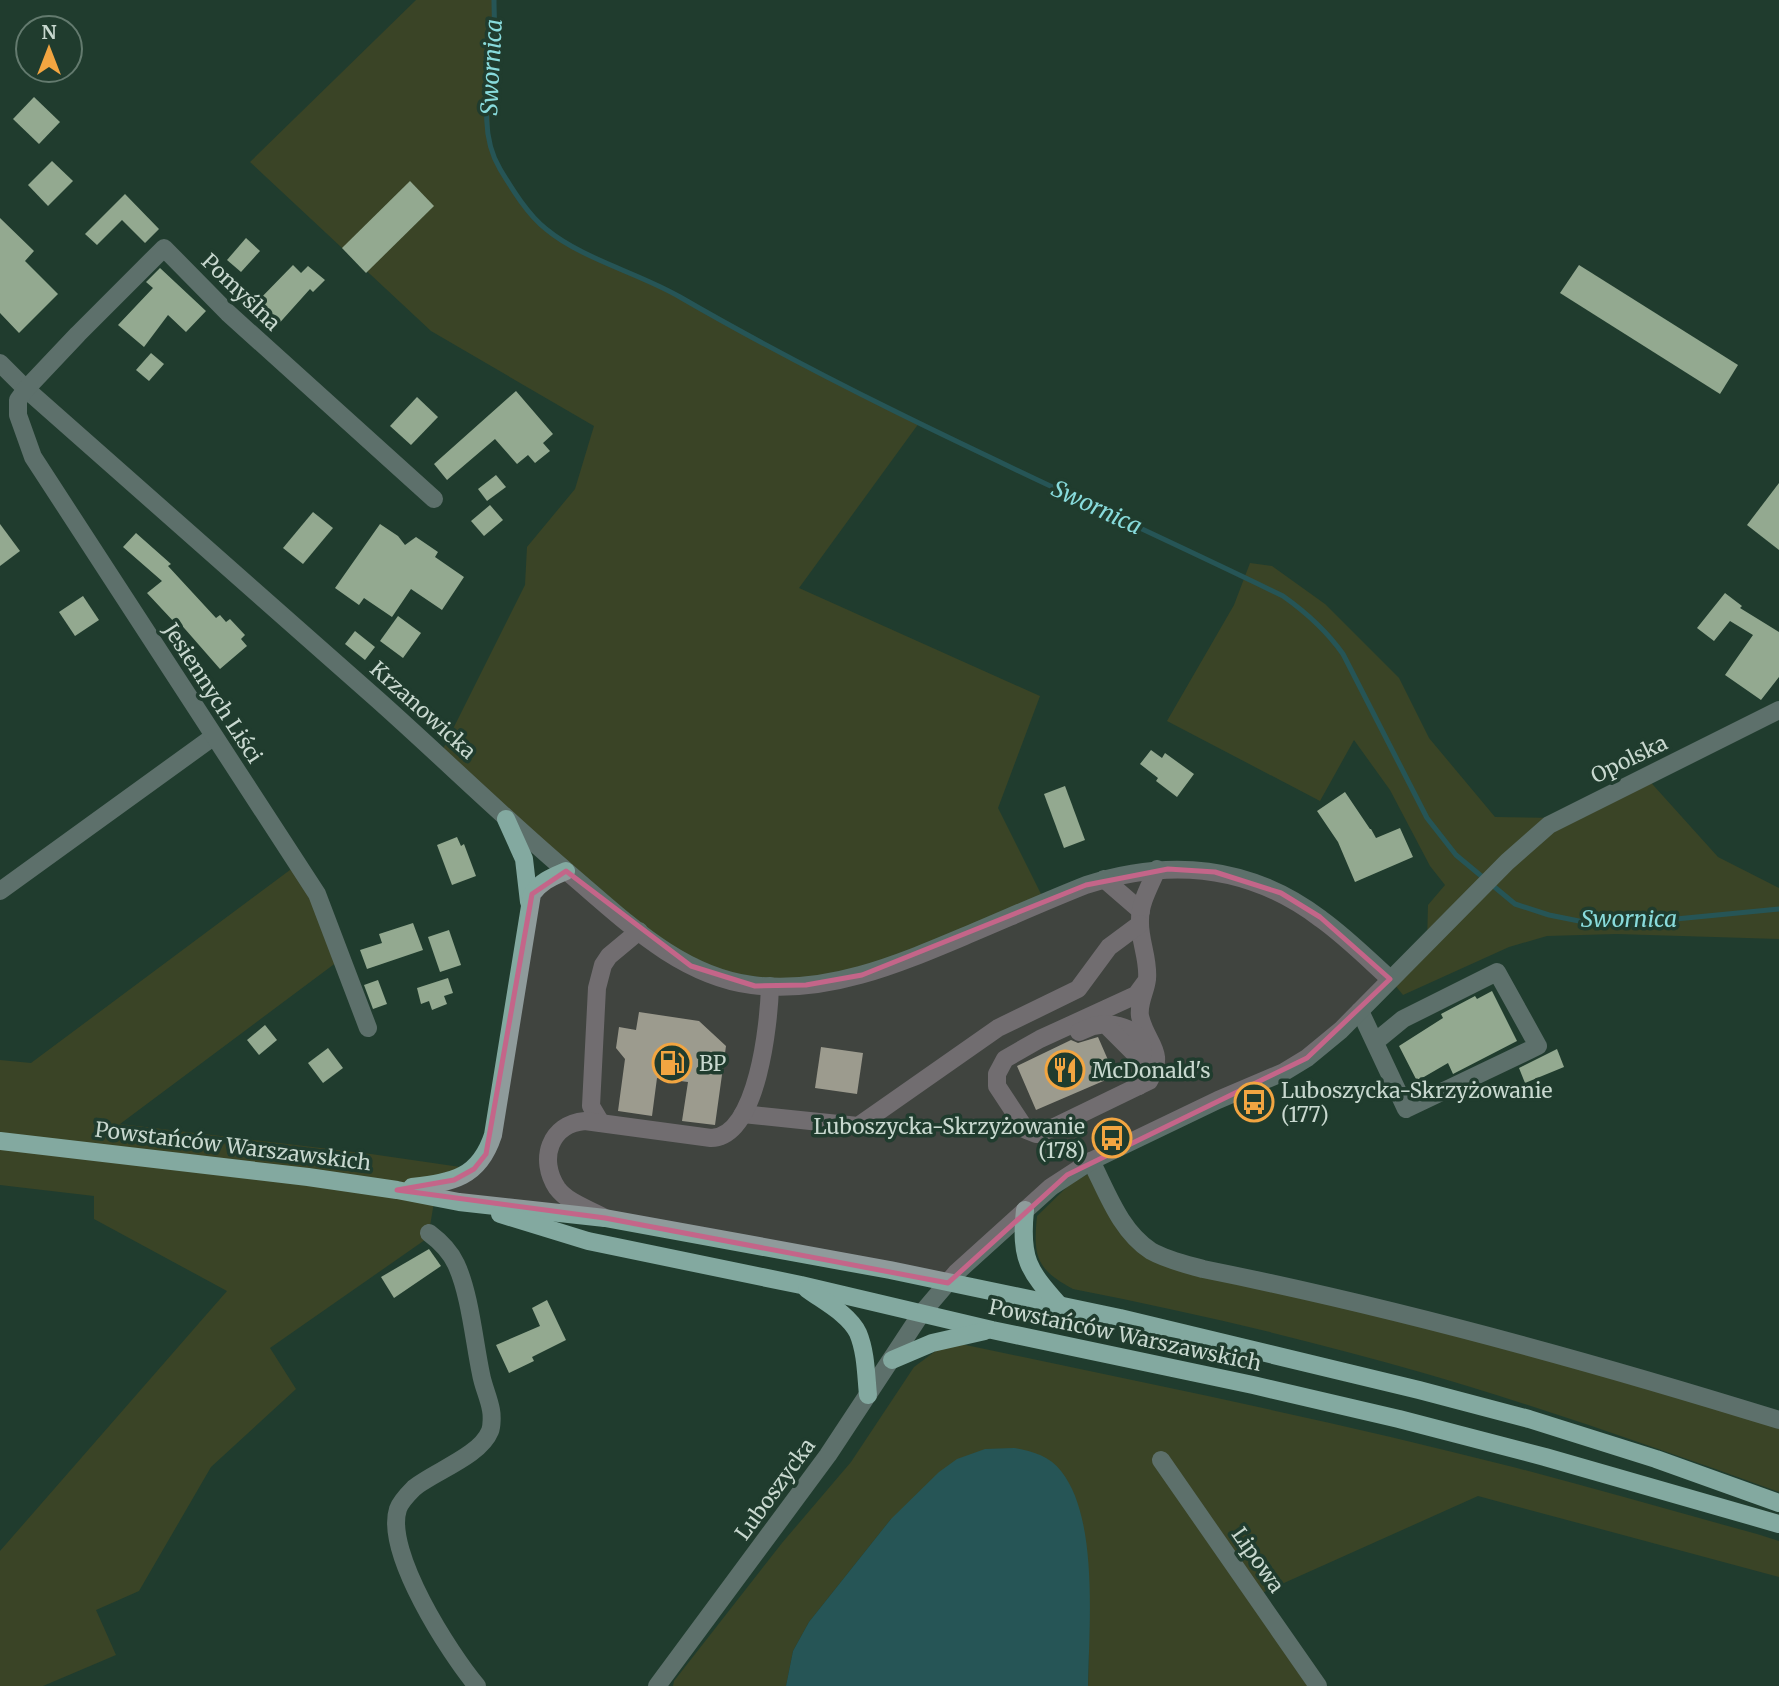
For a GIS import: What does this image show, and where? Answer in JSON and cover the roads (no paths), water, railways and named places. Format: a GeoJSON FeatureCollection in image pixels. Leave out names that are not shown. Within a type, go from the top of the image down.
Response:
{"type":"FeatureCollection","features":[{"type":"Feature","properties":{"kind":"main road"},"geometry":{"type":"LineString","coordinates":[[506,819],[524,859],[529,905]]}},
{"type":"Feature","properties":{"kind":"main road"},"geometry":{"type":"LineString","coordinates":[[397,1190],[454,1180],[474,1170],[486,1154],[493,1135],[532,894],[538,885],[566,871]]}},
{"type":"Feature","properties":{"kind":"main road","name":"Powstańców Warszawskich"},"geometry":{"type":"LineString","coordinates":[[0,1141],[308,1177],[459,1202],[604,1218],[890,1270],[1060,1306],[1406,1387],[1529,1419],[1779,1503]]}},
{"type":"Feature","properties":{"kind":"main road","name":"Powstańców Warszawskich"},"geometry":{"type":"LineString","coordinates":[[459,1202],[589,1241],[802,1285],[992,1330],[1399,1419],[1779,1524]]}},
{"type":"Feature","properties":{"kind":"main road"},"geometry":{"type":"LineString","coordinates":[[1025,1210],[1023,1244],[1030,1268],[1038,1282],[1060,1306]]}},
{"type":"Feature","properties":{"kind":"main road"},"geometry":{"type":"LineString","coordinates":[[802,1285],[837,1311],[857,1331],[864,1357],[868,1395]]}},
{"type":"Feature","properties":{"kind":"main road"},"geometry":{"type":"LineString","coordinates":[[892,1360],[932,1343],[992,1330]]}},
{"type":"Feature","properties":{"kind":"street","name":"Pomyślna"},"geometry":{"type":"LineString","coordinates":[[26,389],[164,248],[228,313],[434,499]]}},
{"type":"Feature","properties":{"kind":"street","name":"Krzanowicka"},"geometry":{"type":"LineString","coordinates":[[0,363],[26,389],[440,755],[506,819],[639,931],[691,966],[734,982],[770,986],[806,985],[862,975],[1104,879],[1157,869],[1215,872],[1249,880],[1281,893],[1320,917],[1390,979]]}},
{"type":"Feature","properties":{"kind":"street","name":"Jesiennych Liści"},"geometry":{"type":"LineString","coordinates":[[26,389],[18,400],[18,415],[33,457],[317,894],[368,1028]]}},
{"type":"Feature","properties":{"kind":"street","name":"Opolska"},"geometry":{"type":"LineString","coordinates":[[1091,1161],[1218,1100],[1284,1072],[1325,1044],[1507,862],[1560,818],[1779,710]]}},
{"type":"Feature","properties":{"kind":"street"},"geometry":{"type":"LineString","coordinates":[[0,891],[213,737]]}},
{"type":"Feature","properties":{"kind":"street"},"geometry":{"type":"LineString","coordinates":[[1147,980],[1136,995],[1005,1059],[997,1074],[997,1086],[1026,1130],[1036,1134],[1139,1086],[1149,1081],[1156,1069],[1157,1057],[1140,1016],[1147,980],[1147,963],[1140,917],[1142,902],[1157,869]]}},
{"type":"Feature","properties":{"kind":"street"},"geometry":{"type":"LineString","coordinates":[[1104,879],[1140,917]]}},
{"type":"Feature","properties":{"kind":"street"},"geometry":{"type":"LineString","coordinates":[[743,1114],[858,1126],[998,1028],[1078,989],[1109,947],[1140,917]]}},
{"type":"Feature","properties":{"kind":"street"},"geometry":{"type":"LineString","coordinates":[[601,1123],[591,1105],[597,988],[603,964],[639,931]]}},
{"type":"Feature","properties":{"kind":"street"},"geometry":{"type":"LineString","coordinates":[[1360,1010],[1406,1109],[1538,1045],[1497,972],[1403,1019],[1375,1042]]}},
{"type":"Feature","properties":{"kind":"street"},"geometry":{"type":"LineString","coordinates":[[604,1218],[575,1202],[558,1188],[552,1177],[549,1156],[552,1140],[565,1126],[585,1121],[721,1138],[736,1126],[743,1114],[764,1052],[770,986]]}},
{"type":"Feature","properties":{"kind":"street"},"geometry":{"type":"LineString","coordinates":[[1112,1006],[1140,1016]]}},
{"type":"Feature","properties":{"kind":"street"},"geometry":{"type":"LineString","coordinates":[[997,1074],[1015,1062],[1071,1036],[1093,1026],[1105,1024],[1142,1061],[1139,1086]]}},
{"type":"Feature","properties":{"kind":"street"},"geometry":{"type":"LineString","coordinates":[[1091,1161],[1127,1229],[1153,1252],[1175,1261],[1397,1312],[1554,1354],[1779,1420]]}},
{"type":"Feature","properties":{"kind":"street","name":"Luboszycka"},"geometry":{"type":"LineString","coordinates":[[657,1686],[770,1536],[921,1314],[948,1283],[1025,1210],[1067,1175],[1091,1161]]}},
{"type":"Feature","properties":{"kind":"street"},"geometry":{"type":"LineString","coordinates":[[429,1233],[444,1244],[457,1265],[470,1313],[481,1378],[492,1411],[491,1430],[482,1444],[413,1489],[398,1508],[397,1530],[400,1549],[417,1591],[443,1640],[477,1686]]}},
{"type":"Feature","properties":{"kind":"street","name":"Lipowa"},"geometry":{"type":"LineString","coordinates":[[1161,1460],[1318,1686]]}},
{"type":"Feature","properties":{"kind":"water"},"geometry":{"type":"Polygon","coordinates":[[[1014,1448],[1040,1455],[1057,1466],[1073,1491],[1081,1516],[1087,1544],[1089,1574],[1088,1686],[786,1686],[793,1651],[809,1622],[891,1519],[939,1472],[957,1459],[985,1449],[1014,1448]]]}},
{"type":"Feature","properties":{"kind":"waterway","name":"Swornica"},"geometry":{"type":"LineString","coordinates":[[494,0],[494,38],[487,105],[493,154],[527,209],[560,240],[664,288],[828,378],[903,415],[1283,596],[1316,622],[1343,654],[1427,818],[1456,855],[1515,904],[1579,921],[1645,922],[1779,909]]}},
{"type":"Feature","properties":{"kind":"place","name":"BP"},"geometry":{"type":"Point","coordinates":[672,1063]}},
{"type":"Feature","properties":{"kind":"place","name":"McDonald's"},"geometry":{"type":"Point","coordinates":[1065,1070]}},
{"type":"Feature","properties":{"kind":"place","name":"Luboszycka-Skrzyżowanie (177)"},"geometry":{"type":"Point","coordinates":[1254,1102]}},
{"type":"Feature","properties":{"kind":"place","name":"Luboszycka-Skrzyżowanie (178)"},"geometry":{"type":"Point","coordinates":[1112,1138]}}]}
